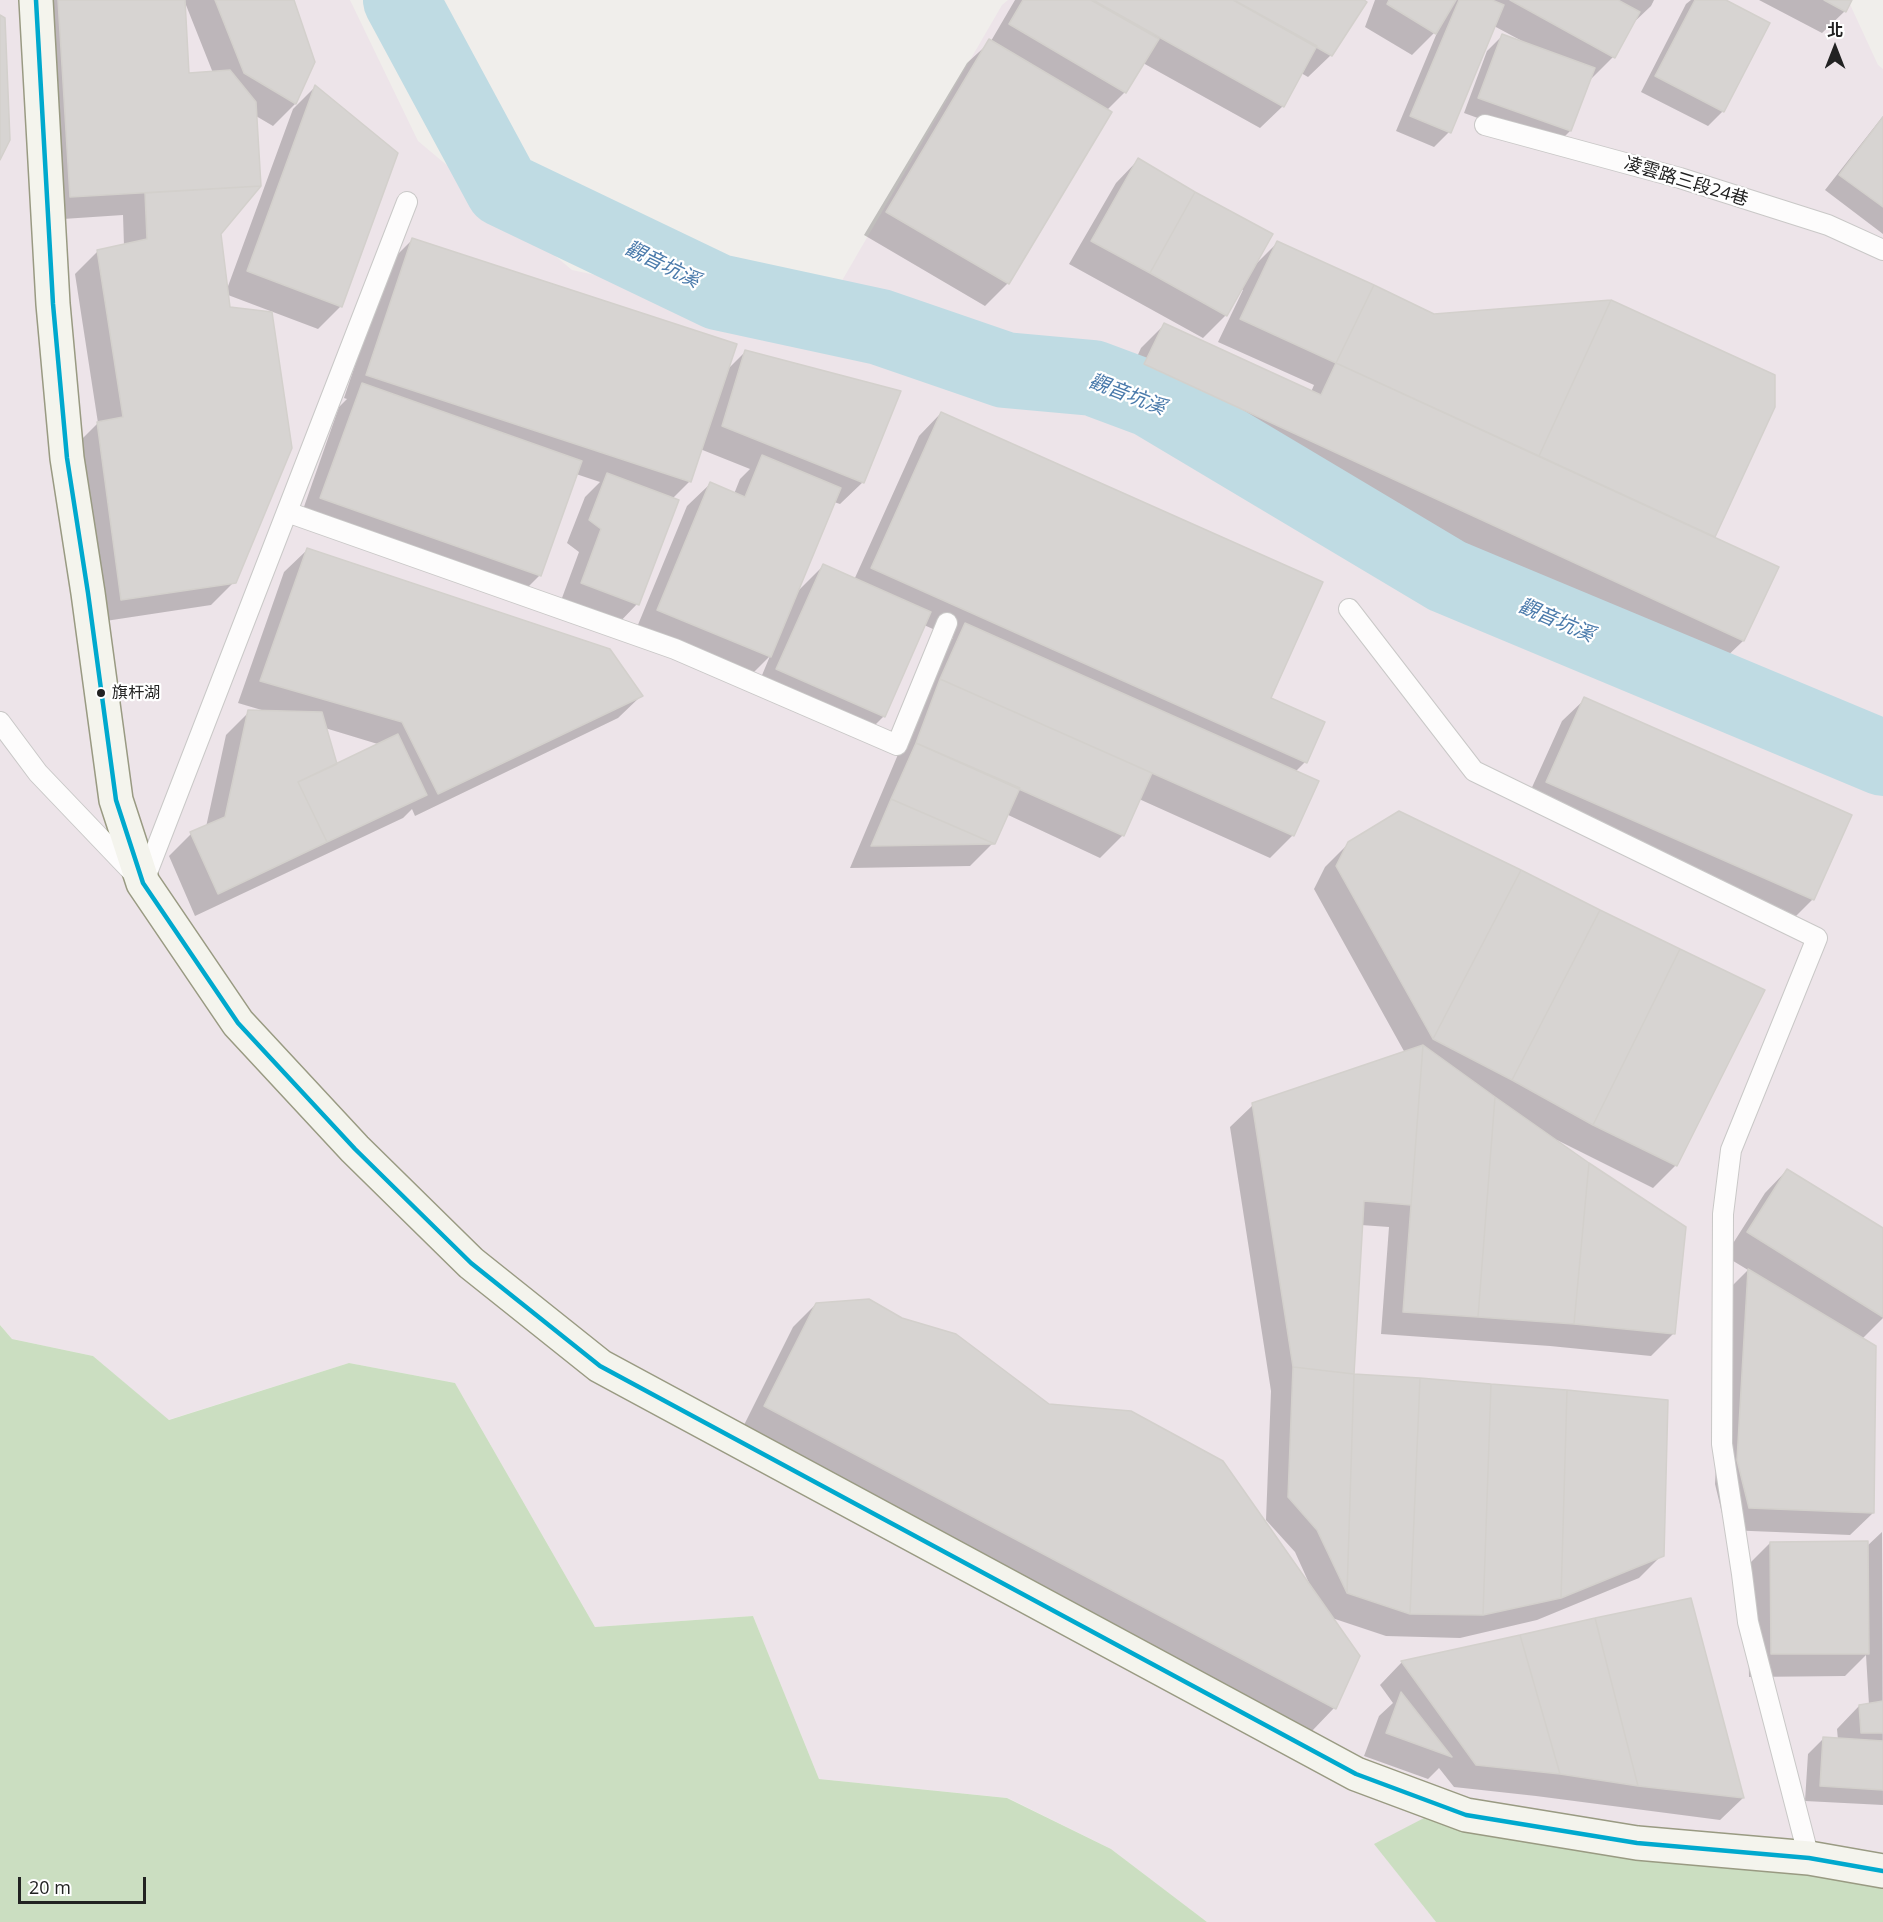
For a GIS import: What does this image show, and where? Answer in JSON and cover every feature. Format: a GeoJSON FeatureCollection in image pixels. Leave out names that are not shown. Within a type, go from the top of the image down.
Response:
{"type":"FeatureCollection","features":[{"type":"Feature","properties":{"kind":"street"},"geometry":{"type":"LineString","coordinates":[[36,0],[53,304],[67,459],[116,800],[143,883],[238,1023],[355,1149],[471,1263],[600,1366],[1356,1774],[1466,1815],[1636,1843],[1809,1858],[1883,1871]]}},
{"type":"Feature","properties":{"kind":"lane","name":"凌雲路三段24巷"},"geometry":{"type":"LineString","coordinates":[[1485,125],[1701,185],[1828,225],[1883,250]]}},
{"type":"Feature","properties":{"kind":"lane"},"geometry":{"type":"LineString","coordinates":[[0,722],[38,773],[143,883],[407,202]]}},
{"type":"Feature","properties":{"kind":"lane"},"geometry":{"type":"LineString","coordinates":[[287,512],[675,649],[897,745],[947,623]]}},
{"type":"Feature","properties":{"kind":"lane"},"geometry":{"type":"LineString","coordinates":[[1349,609],[1474,771],[1817,938],[1731,1150],[1723,1214],[1722,1444],[1748,1622],[1809,1858]]}},
{"type":"Feature","properties":{"kind":"shaded area"},"geometry":{"type":"Polygon","coordinates":[[[0,0],[350,0],[418,141],[572,270],[818,322],[1002,5],[1008,0],[1848,0],[1878,65],[1883,69],[1883,1887],[1375,1844],[1436,1922],[1207,1922],[1111,1849],[1008,1798],[819,1779],[753,1616],[595,1627],[455,1383],[349,1363],[168,1420],[93,1356],[12,1339],[0,1325],[0,0]]]}},
{"type":"Feature","properties":{"kind":"green space"},"geometry":{"type":"Polygon","coordinates":[[[0,1325],[12,1339],[93,1356],[169,1420],[349,1363],[455,1383],[595,1627],[753,1616],[819,1779],[1007,1798],[1111,1849],[1207,1922],[0,1922],[0,1325]]]}},
{"type":"Feature","properties":{"kind":"green space"},"geometry":{"type":"Polygon","coordinates":[[[1449,1805],[1883,1887],[1883,1922],[1436,1922],[1374,1844],[1449,1805]]]}},
{"type":"Feature","properties":{"kind":"building"},"geometry":{"type":"Polygon","coordinates":[[[58,0],[185,0],[189,73],[230,70],[256,102],[261,186],[70,197],[58,0]]]}},
{"type":"Feature","properties":{"kind":"building"},"geometry":{"type":"Polygon","coordinates":[[[215,0],[294,0],[315,62],[296,104],[244,73],[215,0]]]}},
{"type":"Feature","properties":{"kind":"building"},"geometry":{"type":"Polygon","coordinates":[[[1023,0],[1091,0],[1159,39],[1126,93],[1009,24],[1023,0]]]}},
{"type":"Feature","properties":{"kind":"building"},"geometry":{"type":"Polygon","coordinates":[[[1093,0],[1234,0],[1317,46],[1284,107],[1093,0]]]}},
{"type":"Feature","properties":{"kind":"building"},"geometry":{"type":"Polygon","coordinates":[[[1233,0],[1364,0],[1367,2],[1332,56],[1233,0]]]}},
{"type":"Feature","properties":{"kind":"building"},"geometry":{"type":"Polygon","coordinates":[[[1389,0],[1456,0],[1436,34],[1387,4],[1389,0]]]}},
{"type":"Feature","properties":{"kind":"building"},"geometry":{"type":"Polygon","coordinates":[[[1459,0],[1492,0],[1504,5],[1451,133],[1410,116],[1459,0]]]}},
{"type":"Feature","properties":{"kind":"building"},"geometry":{"type":"Polygon","coordinates":[[[1510,0],[1618,0],[1640,12],[1615,58],[1510,0]]]}},
{"type":"Feature","properties":{"kind":"building"},"geometry":{"type":"Polygon","coordinates":[[[1695,0],[1726,0],[1770,23],[1724,112],[1655,76],[1695,0]]]}},
{"type":"Feature","properties":{"kind":"building"},"geometry":{"type":"Polygon","coordinates":[[[1824,0],[1852,0],[1846,12],[1824,0]]]}},
{"type":"Feature","properties":{"kind":"building"},"geometry":{"type":"Polygon","coordinates":[[[0,15],[5,18],[10,140],[0,160],[0,15]]]}},
{"type":"Feature","properties":{"kind":"building"},"geometry":{"type":"Polygon","coordinates":[[[1502,34],[1595,68],[1571,131],[1478,98],[1502,34]]]}},
{"type":"Feature","properties":{"kind":"building"},"geometry":{"type":"Polygon","coordinates":[[[989,39],[1112,112],[1009,284],[886,212],[989,39]]]}},
{"type":"Feature","properties":{"kind":"building"},"geometry":{"type":"Polygon","coordinates":[[[315,85],[398,153],[342,307],[247,271],[315,85]]]}},
{"type":"Feature","properties":{"kind":"building"},"geometry":{"type":"Polygon","coordinates":[[[1883,117],[1883,207],[1839,175],[1883,117]]]}},
{"type":"Feature","properties":{"kind":"building"},"geometry":{"type":"Polygon","coordinates":[[[1138,158],[1195,192],[1150,273],[1091,241],[1138,158]]]}},
{"type":"Feature","properties":{"kind":"building"},"geometry":{"type":"Polygon","coordinates":[[[261,186],[221,234],[230,307],[272,312],[292,448],[236,583],[121,600],[97,422],[123,417],[97,250],[147,239],[145,193],[261,186]]]}},
{"type":"Feature","properties":{"kind":"building"},"geometry":{"type":"Polygon","coordinates":[[[1195,192],[1273,234],[1227,316],[1150,273],[1195,192]]]}},
{"type":"Feature","properties":{"kind":"building"},"geometry":{"type":"Polygon","coordinates":[[[412,238],[737,344],[691,482],[366,375],[412,238]]]}},
{"type":"Feature","properties":{"kind":"building"},"geometry":{"type":"Polygon","coordinates":[[[1277,241],[1374,285],[1336,363],[1240,319],[1277,241]]]}},
{"type":"Feature","properties":{"kind":"building"},"geometry":{"type":"Polygon","coordinates":[[[1374,285],[1434,314],[1611,300],[1539,456],[1336,363],[1374,285]]]}},
{"type":"Feature","properties":{"kind":"building"},"geometry":{"type":"Polygon","coordinates":[[[1611,300],[1775,375],[1775,407],[1715,537],[1539,456],[1611,300]]]}},
{"type":"Feature","properties":{"kind":"building"},"geometry":{"type":"Polygon","coordinates":[[[1164,323],[1321,395],[1336,363],[1779,567],[1744,641],[1144,364],[1164,323]]]}},
{"type":"Feature","properties":{"kind":"building"},"geometry":{"type":"Polygon","coordinates":[[[745,350],[901,391],[864,483],[722,426],[745,350]]]}},
{"type":"Feature","properties":{"kind":"building"},"geometry":{"type":"Polygon","coordinates":[[[362,383],[582,461],[541,576],[320,498],[362,383]]]}},
{"type":"Feature","properties":{"kind":"building"},"geometry":{"type":"Polygon","coordinates":[[[941,412],[1323,582],[1271,698],[1325,722],[1307,763],[871,568],[941,412]]]}},
{"type":"Feature","properties":{"kind":"building"},"geometry":{"type":"Polygon","coordinates":[[[762,455],[841,488],[771,657],[657,610],[710,482],[745,497],[762,455]]]}},
{"type":"Feature","properties":{"kind":"building"},"geometry":{"type":"Polygon","coordinates":[[[607,473],[679,500],[639,605],[581,583],[601,529],[589,520],[607,473]]]}},
{"type":"Feature","properties":{"kind":"building"},"geometry":{"type":"Polygon","coordinates":[[[307,548],[610,649],[643,696],[438,794],[402,722],[260,681],[307,548]]]}},
{"type":"Feature","properties":{"kind":"building"},"geometry":{"type":"Polygon","coordinates":[[[823,564],[931,612],[885,717],[776,669],[823,564]]]}},
{"type":"Feature","properties":{"kind":"building"},"geometry":{"type":"Polygon","coordinates":[[[965,623],[1319,781],[1294,836],[940,679],[965,623]]]}},
{"type":"Feature","properties":{"kind":"building"},"geometry":{"type":"Polygon","coordinates":[[[940,679],[1152,773],[1124,836],[916,743],[940,679]]]}},
{"type":"Feature","properties":{"kind":"building"},"geometry":{"type":"Polygon","coordinates":[[[1584,697],[1852,815],[1814,900],[1546,782],[1584,697]]]}},
{"type":"Feature","properties":{"kind":"building"},"geometry":{"type":"Polygon","coordinates":[[[248,710],[322,712],[337,764],[298,782],[327,842],[218,894],[190,832],[225,817],[248,710]]]}},
{"type":"Feature","properties":{"kind":"building"},"geometry":{"type":"Polygon","coordinates":[[[398,734],[427,795],[327,842],[298,782],[398,734]]]}},
{"type":"Feature","properties":{"kind":"building"},"geometry":{"type":"Polygon","coordinates":[[[916,743],[1020,788],[995,844],[891,799],[916,743]]]}},
{"type":"Feature","properties":{"kind":"building"},"geometry":{"type":"Polygon","coordinates":[[[891,799],[995,844],[871,846],[891,799]]]}},
{"type":"Feature","properties":{"kind":"building"},"geometry":{"type":"Polygon","coordinates":[[[1399,811],[1521,870],[1433,1039],[1336,866],[1348,842],[1399,811]]]}},
{"type":"Feature","properties":{"kind":"building"},"geometry":{"type":"Polygon","coordinates":[[[1521,870],[1600,910],[1512,1080],[1433,1039],[1521,870]]]}},
{"type":"Feature","properties":{"kind":"building"},"geometry":{"type":"Polygon","coordinates":[[[1600,910],[1680,949],[1593,1125],[1512,1080],[1600,910]]]}},
{"type":"Feature","properties":{"kind":"building"},"geometry":{"type":"Polygon","coordinates":[[[1680,949],[1765,990],[1677,1166],[1593,1125],[1680,949]]]}},
{"type":"Feature","properties":{"kind":"building"},"geometry":{"type":"Polygon","coordinates":[[[1423,1045],[1495,1097],[1478,1317],[1403,1312],[1423,1045]]]}},
{"type":"Feature","properties":{"kind":"building"},"geometry":{"type":"Polygon","coordinates":[[[1423,1045],[1411,1205],[1364,1201],[1354,1374],[1293,1367],[1252,1103],[1423,1045]]]}},
{"type":"Feature","properties":{"kind":"building"},"geometry":{"type":"Polygon","coordinates":[[[1495,1097],[1589,1163],[1574,1324],[1478,1317],[1495,1097]]]}},
{"type":"Feature","properties":{"kind":"building"},"geometry":{"type":"Polygon","coordinates":[[[1589,1163],[1686,1227],[1675,1334],[1574,1324],[1589,1163]]]}},
{"type":"Feature","properties":{"kind":"building"},"geometry":{"type":"Polygon","coordinates":[[[1787,1169],[1883,1228],[1883,1317],[1747,1232],[1787,1169]]]}},
{"type":"Feature","properties":{"kind":"building"},"geometry":{"type":"Polygon","coordinates":[[[1748,1269],[1876,1346],[1874,1513],[1749,1508],[1737,1460],[1748,1269]]]}},
{"type":"Feature","properties":{"kind":"building"},"geometry":{"type":"Polygon","coordinates":[[[869,1299],[902,1318],[956,1334],[1049,1404],[1131,1411],[1223,1461],[1360,1656],[1336,1709],[764,1406],[816,1303],[869,1299]]]}},
{"type":"Feature","properties":{"kind":"building"},"geometry":{"type":"Polygon","coordinates":[[[1293,1367],[1354,1374],[1347,1593],[1317,1530],[1288,1497],[1293,1367]]]}},
{"type":"Feature","properties":{"kind":"building"},"geometry":{"type":"Polygon","coordinates":[[[1354,1374],[1420,1378],[1410,1614],[1347,1593],[1354,1374]]]}},
{"type":"Feature","properties":{"kind":"building"},"geometry":{"type":"Polygon","coordinates":[[[1420,1378],[1491,1384],[1483,1615],[1410,1614],[1420,1378]]]}},
{"type":"Feature","properties":{"kind":"building"},"geometry":{"type":"Polygon","coordinates":[[[1491,1384],[1567,1390],[1561,1598],[1483,1615],[1491,1384]]]}},
{"type":"Feature","properties":{"kind":"building"},"geometry":{"type":"Polygon","coordinates":[[[1567,1390],[1668,1400],[1664,1556],[1561,1598],[1567,1390]]]}},
{"type":"Feature","properties":{"kind":"building"},"geometry":{"type":"Polygon","coordinates":[[[1868,1541],[1869,1654],[1771,1654],[1770,1542],[1868,1541]]]}},
{"type":"Feature","properties":{"kind":"building"},"geometry":{"type":"Polygon","coordinates":[[[1691,1598],[1744,1798],[1638,1786],[1595,1618],[1691,1598]]]}},
{"type":"Feature","properties":{"kind":"building"},"geometry":{"type":"Polygon","coordinates":[[[1595,1618],[1638,1786],[1560,1774],[1520,1635],[1595,1618]]]}},
{"type":"Feature","properties":{"kind":"building"},"geometry":{"type":"Polygon","coordinates":[[[1520,1635],[1560,1774],[1476,1765],[1401,1661],[1520,1635]]]}},
{"type":"Feature","properties":{"kind":"building"},"geometry":{"type":"Polygon","coordinates":[[[1401,1692],[1452,1757],[1386,1733],[1401,1692]]]}},
{"type":"Feature","properties":{"kind":"building"},"geometry":{"type":"Polygon","coordinates":[[[1883,1701],[1883,1733],[1861,1733],[1859,1705],[1883,1701]]]}},
{"type":"Feature","properties":{"kind":"building"},"geometry":{"type":"Polygon","coordinates":[[[1823,1737],[1883,1741],[1883,1790],[1820,1786],[1823,1737]]]}},
{"type":"Feature","properties":{"kind":"waterway","name":"觀音坑溪"},"geometry":{"type":"LineString","coordinates":[[401,0],[503,189],[718,292],[880,327],[1005,370],[1093,378],[1152,400],[1447,576],[1883,758]]}},
{"type":"Feature","properties":{"kind":"transit line"},"geometry":{"type":"LineString","coordinates":[[36,0],[53,304],[67,458],[116,800],[143,883],[238,1023],[355,1149],[471,1263],[600,1366],[1356,1774],[1466,1815],[1637,1843],[1809,1858],[1883,1871]]}},
{"type":"Feature","properties":{"kind":"place","name":"旗杆湖"},"geometry":{"type":"Point","coordinates":[101,693]}}]}
